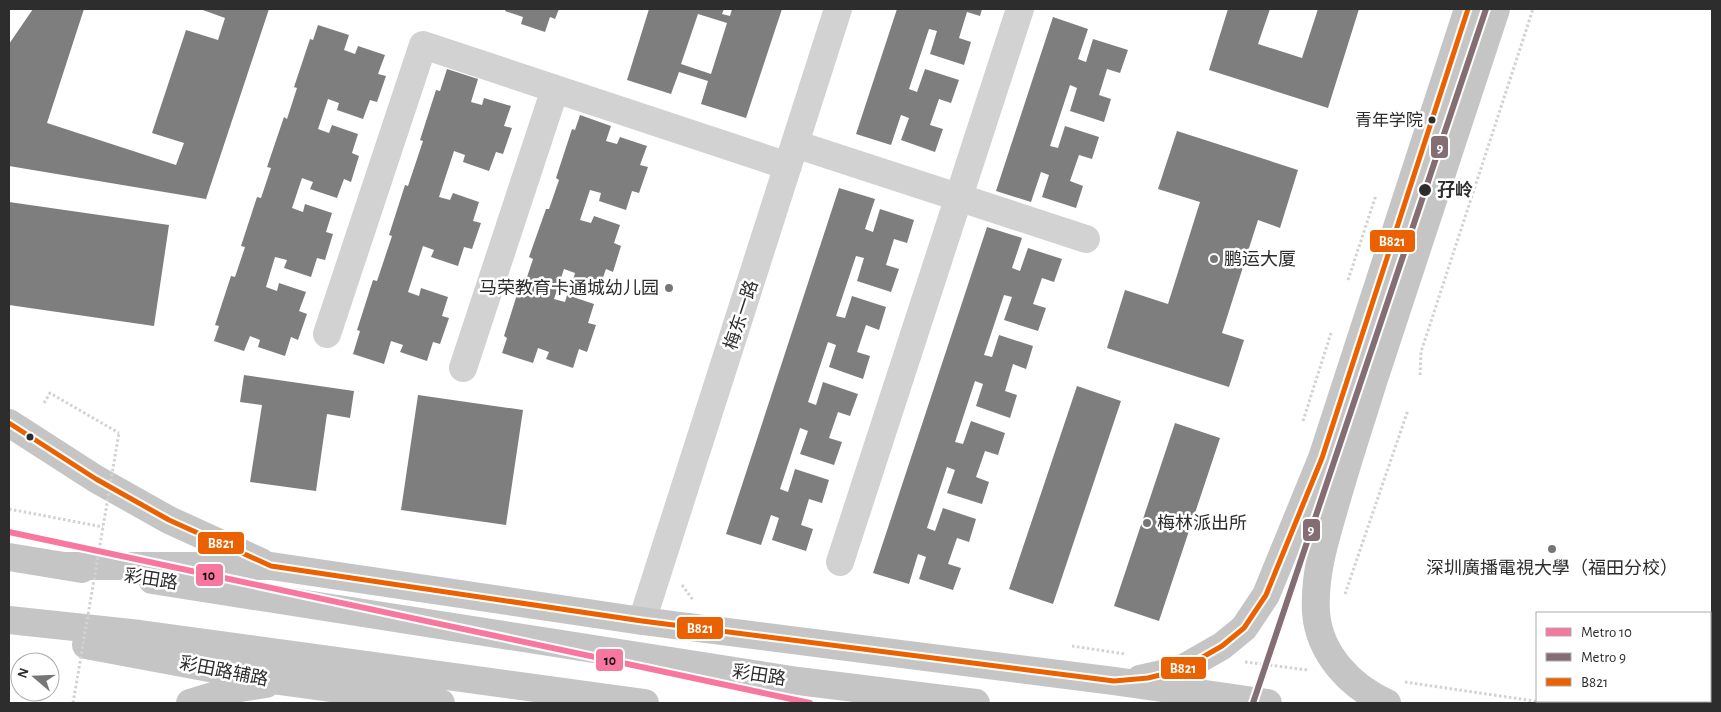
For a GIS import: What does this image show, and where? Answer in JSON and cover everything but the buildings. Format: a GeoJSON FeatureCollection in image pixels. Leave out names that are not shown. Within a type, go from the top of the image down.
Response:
{"type":"FeatureCollection","features":[{"type":"Feature","properties":{"kind":"main road"},"geometry":{"type":"LineString","coordinates":[[1394,692],[1359,688],[1345,676],[1334,661],[1323,637],[1316,614],[1316,586],[1334,462],[1468,9]]}},
{"type":"Feature","properties":{"kind":"main road"},"geometry":{"type":"LineString","coordinates":[[1114,680],[1148,678],[1180,670],[1222,646],[1244,628],[1266,595],[1334,462],[1496,9]]}},
{"type":"Feature","properties":{"kind":"main road"},"geometry":{"type":"LineString","coordinates":[[12,423],[96,478],[169,520],[271,566]]}},
{"type":"Feature","properties":{"kind":"main road","name":"彩田路"},"geometry":{"type":"LineString","coordinates":[[9,557],[798,681],[976,703]]}},
{"type":"Feature","properties":{"kind":"main road"},"geometry":{"type":"LineString","coordinates":[[66,566],[271,566],[642,621],[1114,680],[1213,699],[1268,703]]}},
{"type":"Feature","properties":{"kind":"main road"},"geometry":{"type":"LineString","coordinates":[[9,620],[140,634],[645,703]]}},
{"type":"Feature","properties":{"kind":"main road","name":"彩田路辅路"},"geometry":{"type":"LineString","coordinates":[[9,630],[279,681],[441,703]]}},
{"type":"Feature","properties":{"kind":"main road"},"geometry":{"type":"LineString","coordinates":[[190,703],[240,688],[279,681]]}},
{"type":"Feature","properties":{"kind":"street","name":"梅东一路"},"geometry":{"type":"LineString","coordinates":[[642,621],[838,9]]}},
{"type":"Feature","properties":{"kind":"street"},"geometry":{"type":"LineString","coordinates":[[840,562],[1020,9]]}},
{"type":"Feature","properties":{"kind":"street"},"geometry":{"type":"LineString","coordinates":[[327,334],[423,45],[555,89],[792,155],[958,197],[1086,239]]}},
{"type":"Feature","properties":{"kind":"street"},"geometry":{"type":"LineString","coordinates":[[463,368],[555,89]]}},
{"type":"Feature","properties":{"kind":"path"},"geometry":{"type":"LineString","coordinates":[[1420,375],[1421,352],[1533,9]]}},
{"type":"Feature","properties":{"kind":"path"},"geometry":{"type":"LineString","coordinates":[[1348,280],[1376,195]]}},
{"type":"Feature","properties":{"kind":"path"},"geometry":{"type":"LineString","coordinates":[[1303,421],[1331,333]]}},
{"type":"Feature","properties":{"kind":"path"},"geometry":{"type":"LineString","coordinates":[[44,403],[50,392],[119,433],[73,703]]}},
{"type":"Feature","properties":{"kind":"path"},"geometry":{"type":"LineString","coordinates":[[1344,597],[1408,410]]}},
{"type":"Feature","properties":{"kind":"path"},"geometry":{"type":"LineString","coordinates":[[9,509],[103,527]]}},
{"type":"Feature","properties":{"kind":"path"},"geometry":{"type":"LineString","coordinates":[[680,581],[690,599],[698,602]]}},
{"type":"Feature","properties":{"kind":"path"},"geometry":{"type":"LineString","coordinates":[[1067,645],[1129,655]]}},
{"type":"Feature","properties":{"kind":"path"},"geometry":{"type":"LineString","coordinates":[[1240,661],[1317,671]]}},
{"type":"Feature","properties":{"kind":"path"},"geometry":{"type":"LineString","coordinates":[[1394,692],[1548,703]]}},
{"type":"Feature","properties":{"kind":"metro line","name":"9"},"geometry":{"type":"LineString","coordinates":[[1253,703],[1486,9]]}},
{"type":"Feature","properties":{"kind":"metro line","name":"10"},"geometry":{"type":"LineString","coordinates":[[9,532],[810,703]]}},
{"type":"Feature","properties":{"kind":"transit line","name":"B821"},"geometry":{"type":"LineString","coordinates":[[9,423],[96,479],[169,520],[271,566],[642,621],[1114,681],[1148,678],[1180,670],[1222,646],[1244,628],[1266,595],[1322,458],[1468,9]]}},
{"type":"Feature","properties":{"kind":"place","name":"青年学院"},"geometry":{"type":"Point","coordinates":[1432,120]}},
{"type":"Feature","properties":{"kind":"place","name":"孖岭"},"geometry":{"type":"Point","coordinates":[1425,190]}},
{"type":"Feature","properties":{"kind":"place","name":"鹏运大厦"},"geometry":{"type":"Point","coordinates":[1214,259]}},
{"type":"Feature","properties":{"kind":"place","name":"马荣教育卡通城幼儿园"},"geometry":{"type":"Point","coordinates":[669,288]}},
{"type":"Feature","properties":{"kind":"place","name":"梅林派出所"},"geometry":{"type":"Point","coordinates":[1147,523]}},
{"type":"Feature","properties":{"kind":"place","name":"深圳廣播電視大學（福田分校）"},"geometry":{"type":"Point","coordinates":[1552,549]}}]}
